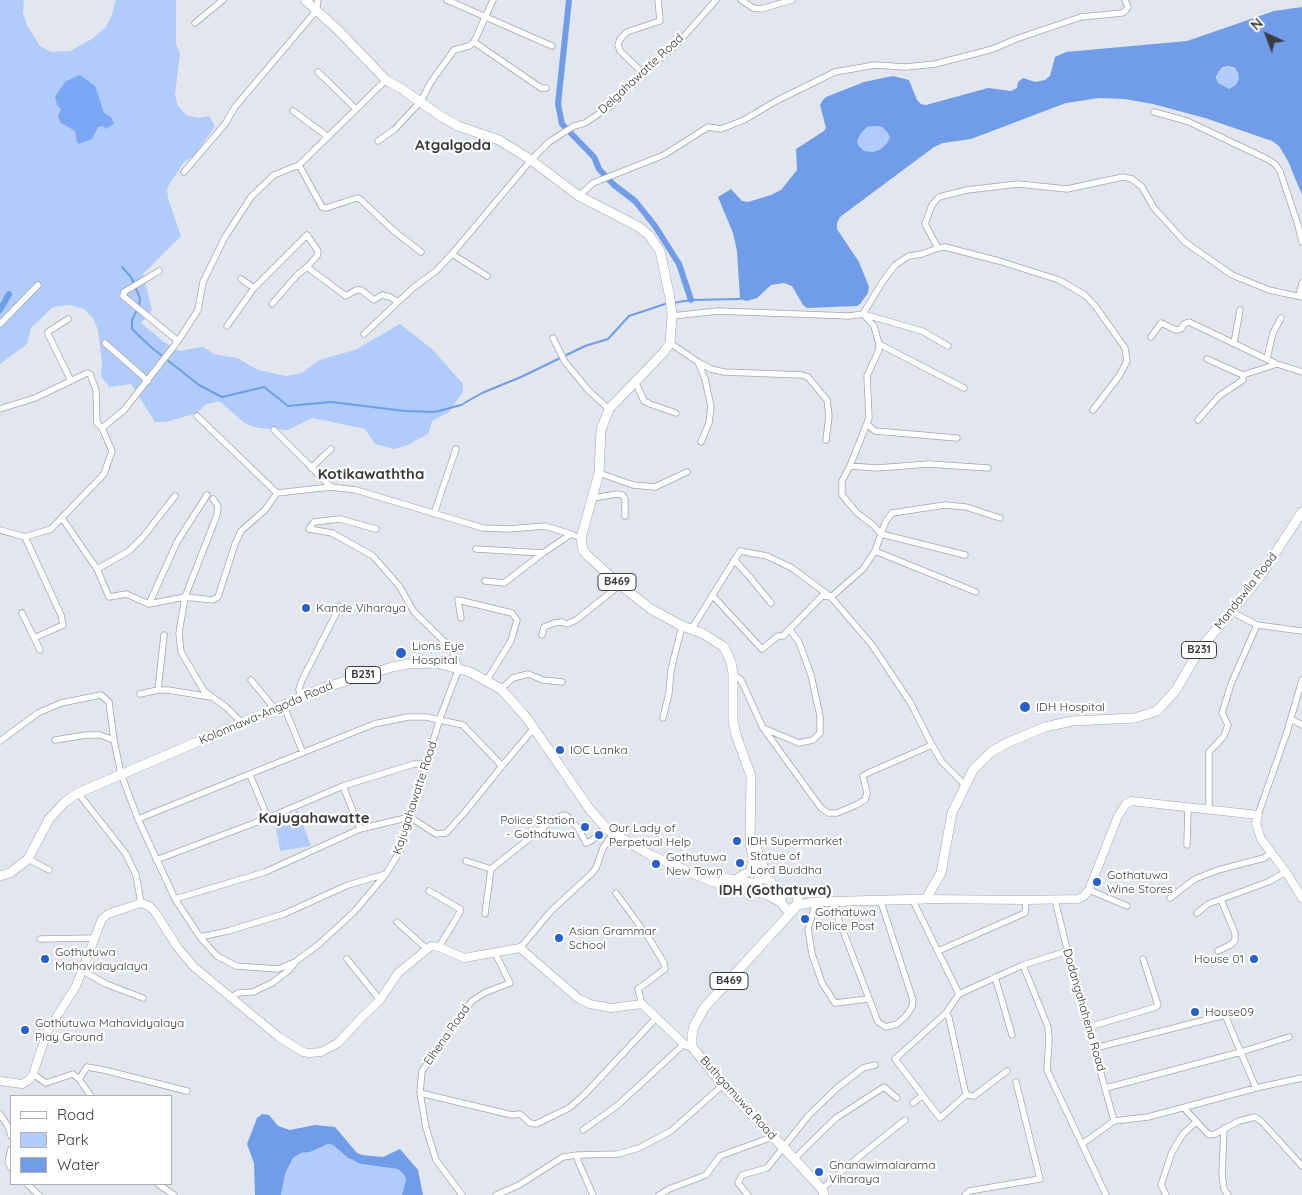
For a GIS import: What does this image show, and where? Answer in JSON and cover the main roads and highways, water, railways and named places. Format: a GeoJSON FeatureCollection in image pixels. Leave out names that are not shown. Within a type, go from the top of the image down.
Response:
{"type":"FeatureCollection","features":[{"type":"Feature","properties":{"kind":"main road","name":"B469"},"geometry":{"type":"LineString","coordinates":[[305,0],[338,30],[386,80],[458,126],[499,140],[531,160],[580,196],[599,208],[627,220],[649,235],[660,251],[671,307],[670,343],[663,353],[608,409],[601,430],[599,472],[581,538],[586,555],[651,609],[724,647],[731,662],[733,674],[733,721],[736,735],[751,776],[750,844],[760,888]]}},
{"type":"Feature","properties":{"kind":"main road","name":"Mandawila Road"},"geometry":{"type":"LineString","coordinates":[[816,902],[926,899],[940,873],[952,813],[964,785],[973,770],[991,752],[1045,727],[1072,721],[1135,718],[1157,711],[1176,690],[1200,649],[1259,578],[1302,512]]}},
{"type":"Feature","properties":{"kind":"main road","name":"Kolonnawa-Angoda Road"},"geometry":{"type":"LineString","coordinates":[[0,876],[10,872],[28,859],[49,818],[65,802],[78,793],[300,697],[348,680],[408,664],[436,663],[459,668],[487,680],[501,689],[534,728],[591,810],[609,831],[650,855],[711,881],[760,888]]}},
{"type":"Feature","properties":{"kind":"main road","name":"B469"},"geometry":{"type":"LineString","coordinates":[[751,834],[770,881]]}},
{"type":"Feature","properties":{"kind":"main road","name":"Kolonnawa-Angoda Road"},"geometry":{"type":"LineString","coordinates":[[701,876],[734,880],[760,888]]}},
{"type":"Feature","properties":{"kind":"main road"},"geometry":{"type":"LineString","coordinates":[[770,881],[773,888],[770,892],[760,888],[763,878],[770,881],[792,892],[816,902]]}},
{"type":"Feature","properties":{"kind":"main road","name":"B231"},"geometry":{"type":"LineString","coordinates":[[760,888],[781,904]]}},
{"type":"Feature","properties":{"kind":"main road"},"geometry":{"type":"LineString","coordinates":[[778,927],[781,897],[792,892]]}},
{"type":"Feature","properties":{"kind":"main road"},"geometry":{"type":"LineString","coordinates":[[792,892],[799,901],[797,906]]}},
{"type":"Feature","properties":{"kind":"main road"},"geometry":{"type":"LineString","coordinates":[[781,904],[786,909],[791,909],[816,902]]}},
{"type":"Feature","properties":{"kind":"main road","name":"Buthgamuwa Road"},"geometry":{"type":"LineString","coordinates":[[797,906],[704,1008],[694,1026],[688,1045],[823,1192]]}},
{"type":"Feature","properties":{"kind":"water"},"geometry":{"type":"Polygon","coordinates":[[[1302,7],[1302,195],[1288,161],[1279,146],[1272,141],[1205,118],[1153,104],[1124,99],[1099,98],[1066,103],[971,139],[943,143],[934,147],[840,217],[837,229],[859,262],[869,287],[868,293],[857,306],[807,308],[803,305],[792,286],[784,283],[771,285],[757,298],[747,301],[740,299],[737,251],[733,233],[718,197],[731,189],[742,201],[748,202],[781,190],[797,170],[796,149],[826,128],[820,105],[826,97],[864,82],[893,76],[909,80],[917,100],[921,104],[926,105],[988,88],[1011,91],[1017,88],[1018,82],[1023,78],[1035,82],[1045,80],[1050,76],[1055,57],[1066,52],[1187,41],[1274,11],[1302,7]],[[1223,67],[1216,77],[1218,83],[1229,89],[1236,85],[1239,79],[1235,68],[1223,67]],[[867,127],[857,141],[864,151],[873,152],[881,149],[890,137],[882,127],[867,127]]]}},
{"type":"Feature","properties":{"kind":"water"},"geometry":{"type":"Polygon","coordinates":[[[262,1114],[269,1115],[278,1126],[290,1130],[315,1125],[335,1127],[357,1153],[362,1155],[383,1157],[400,1149],[418,1170],[423,1195],[402,1195],[406,1180],[405,1176],[398,1169],[361,1164],[348,1158],[333,1145],[328,1144],[310,1152],[301,1153],[293,1158],[285,1174],[281,1195],[255,1195],[254,1163],[247,1144],[257,1118],[262,1114]]]}},
{"type":"Feature","properties":{"kind":"waterway"},"geometry":{"type":"LineString","coordinates":[[569,0],[558,104],[562,124],[594,157],[599,169],[614,185],[635,201],[655,226],[679,264],[691,300]]}},
{"type":"Feature","properties":{"kind":"waterway"},"geometry":{"type":"LineString","coordinates":[[122,267],[131,277],[140,298],[139,306]]}},
{"type":"Feature","properties":{"kind":"waterway"},"geometry":{"type":"LineString","coordinates":[[0,310],[9,294]]}},
{"type":"Feature","properties":{"kind":"waterway"},"geometry":{"type":"LineString","coordinates":[[673,303],[691,300],[740,299]]}},
{"type":"Feature","properties":{"kind":"waterway"},"geometry":{"type":"LineString","coordinates":[[137,310],[132,320],[132,329],[152,348],[199,385],[222,397],[264,387],[288,406],[331,402],[405,411],[435,412],[461,405],[482,393],[521,377],[585,346],[608,339],[629,316],[668,303]]}},
{"type":"Feature","properties":{"kind":"place","name":"Kande Viharaya"},"geometry":{"type":"Point","coordinates":[306,608]}},
{"type":"Feature","properties":{"kind":"place","name":"Lions Eye Hospital"},"geometry":{"type":"Point","coordinates":[401,653]}},
{"type":"Feature","properties":{"kind":"place","name":"IDH Hospital"},"geometry":{"type":"Point","coordinates":[1025,707]}},
{"type":"Feature","properties":{"kind":"place","name":"IOC Lanka"},"geometry":{"type":"Point","coordinates":[560,750]}},
{"type":"Feature","properties":{"kind":"place","name":"Police Station - Gothatuwa"},"geometry":{"type":"Point","coordinates":[585,827]}},
{"type":"Feature","properties":{"kind":"place","name":"Our Lady of Perpetual Help"},"geometry":{"type":"Point","coordinates":[599,835]}},
{"type":"Feature","properties":{"kind":"place","name":"IDH Supermarket"},"geometry":{"type":"Point","coordinates":[737,841]}},
{"type":"Feature","properties":{"kind":"place","name":"Statue of Lord Buddha"},"geometry":{"type":"Point","coordinates":[740,863]}},
{"type":"Feature","properties":{"kind":"place","name":"Gothutuwa New Town"},"geometry":{"type":"Point","coordinates":[656,864]}},
{"type":"Feature","properties":{"kind":"place","name":"Gothatuwa Wine Stores"},"geometry":{"type":"Point","coordinates":[1097,882]}},
{"type":"Feature","properties":{"kind":"place","name":"Gothatuwa Police Post"},"geometry":{"type":"Point","coordinates":[805,919]}},
{"type":"Feature","properties":{"kind":"place","name":"Asian Grammar School"},"geometry":{"type":"Point","coordinates":[559,938]}},
{"type":"Feature","properties":{"kind":"place","name":"Gothutuwa Mahavidayalaya"},"geometry":{"type":"Point","coordinates":[45,959]}},
{"type":"Feature","properties":{"kind":"place","name":"House 01"},"geometry":{"type":"Point","coordinates":[1254,959]}},
{"type":"Feature","properties":{"kind":"place","name":"House09"},"geometry":{"type":"Point","coordinates":[1195,1012]}},
{"type":"Feature","properties":{"kind":"place","name":"Gothutuwa Mahavidyalaya Play Ground"},"geometry":{"type":"Point","coordinates":[25,1030]}},
{"type":"Feature","properties":{"kind":"place","name":"Gnanawimalarama Viharaya"},"geometry":{"type":"Point","coordinates":[819,1172]}},
{"type":"Feature","properties":{"kind":"district","name":"Atgalgoda"},"geometry":{"type":"Point","coordinates":[453,145]}},
{"type":"Feature","properties":{"kind":"district","name":"Kotikawaththa"},"geometry":{"type":"Point","coordinates":[371,474]}},
{"type":"Feature","properties":{"kind":"district","name":"Kajugahawatte"},"geometry":{"type":"Point","coordinates":[314,818]}},
{"type":"Feature","properties":{"kind":"district","name":"IDH (Gothatuwa)"},"geometry":{"type":"Point","coordinates":[775,891]}}]}
